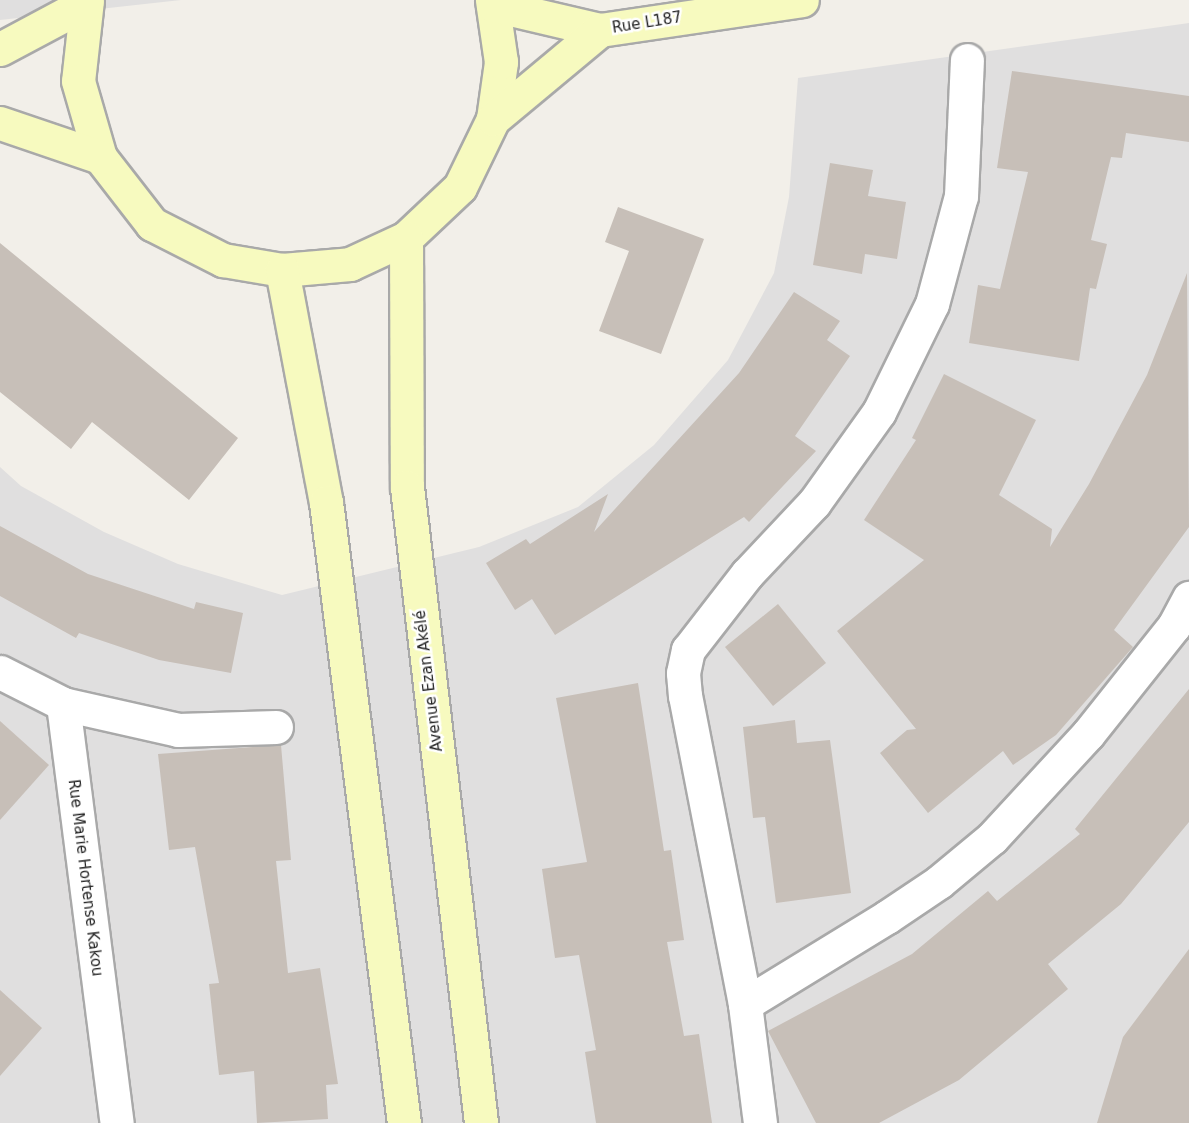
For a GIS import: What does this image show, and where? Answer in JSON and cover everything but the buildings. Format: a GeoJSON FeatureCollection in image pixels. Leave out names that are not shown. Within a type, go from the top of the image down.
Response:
{"type":"FeatureCollection","features":[{"type":"Feature","properties":{"kind":"street","name":"Rue L187"},"geometry":{"type":"LineString","coordinates":[[493,3],[600,30],[802,0]]}},
{"type":"Feature","properties":{"kind":"street"},"geometry":{"type":"LineString","coordinates":[[0,49],[86,2]]}},
{"type":"Feature","properties":{"kind":"street"},"geometry":{"type":"LineString","coordinates":[[86,2],[78,81],[100,157],[152,224],[223,260],[282,270],[351,264],[406,238],[460,187],[493,119],[501,62],[493,3]]}},
{"type":"Feature","properties":{"kind":"street"},"geometry":{"type":"LineString","coordinates":[[493,119],[600,30]]}},
{"type":"Feature","properties":{"kind":"street"},"geometry":{"type":"LineString","coordinates":[[760,1123],[746,1004],[685,696],[683,673],[688,650],[747,574],[814,503],[879,412],[932,304],[961,196],[967,60]]}},
{"type":"Feature","properties":{"kind":"street"},"geometry":{"type":"LineString","coordinates":[[0,123],[100,157]]}},
{"type":"Feature","properties":{"kind":"street","name":"Avenue Ezan Akélé"},"geometry":{"type":"LineString","coordinates":[[406,238],[407,487],[481,1123]]}},
{"type":"Feature","properties":{"kind":"street"},"geometry":{"type":"LineString","coordinates":[[282,270],[326,502],[404,1123]]}},
{"type":"Feature","properties":{"kind":"street"},"geometry":{"type":"LineString","coordinates":[[746,1004],[896,911],[992,838],[1088,734],[1174,626],[1189,598]]}},
{"type":"Feature","properties":{"kind":"street"},"geometry":{"type":"LineString","coordinates":[[0,672],[63,704],[178,730],[276,727]]}},
{"type":"Feature","properties":{"kind":"street","name":"Rue Marie Hortense Kakou"},"geometry":{"type":"LineString","coordinates":[[63,704],[117,1123]]}},
{"type":"Feature","properties":{"kind":"shaded area"},"geometry":{"type":"Polygon","coordinates":[[[0,0],[181,0],[0,20],[0,0]]]}},
{"type":"Feature","properties":{"kind":"shaded area"},"geometry":{"type":"Polygon","coordinates":[[[1189,23],[1189,1123],[0,1123],[0,467],[21,486],[104,532],[178,564],[282,595],[479,547],[578,507],[654,445],[728,360],[774,273],[789,197],[798,78],[1189,23]]]}}]}
